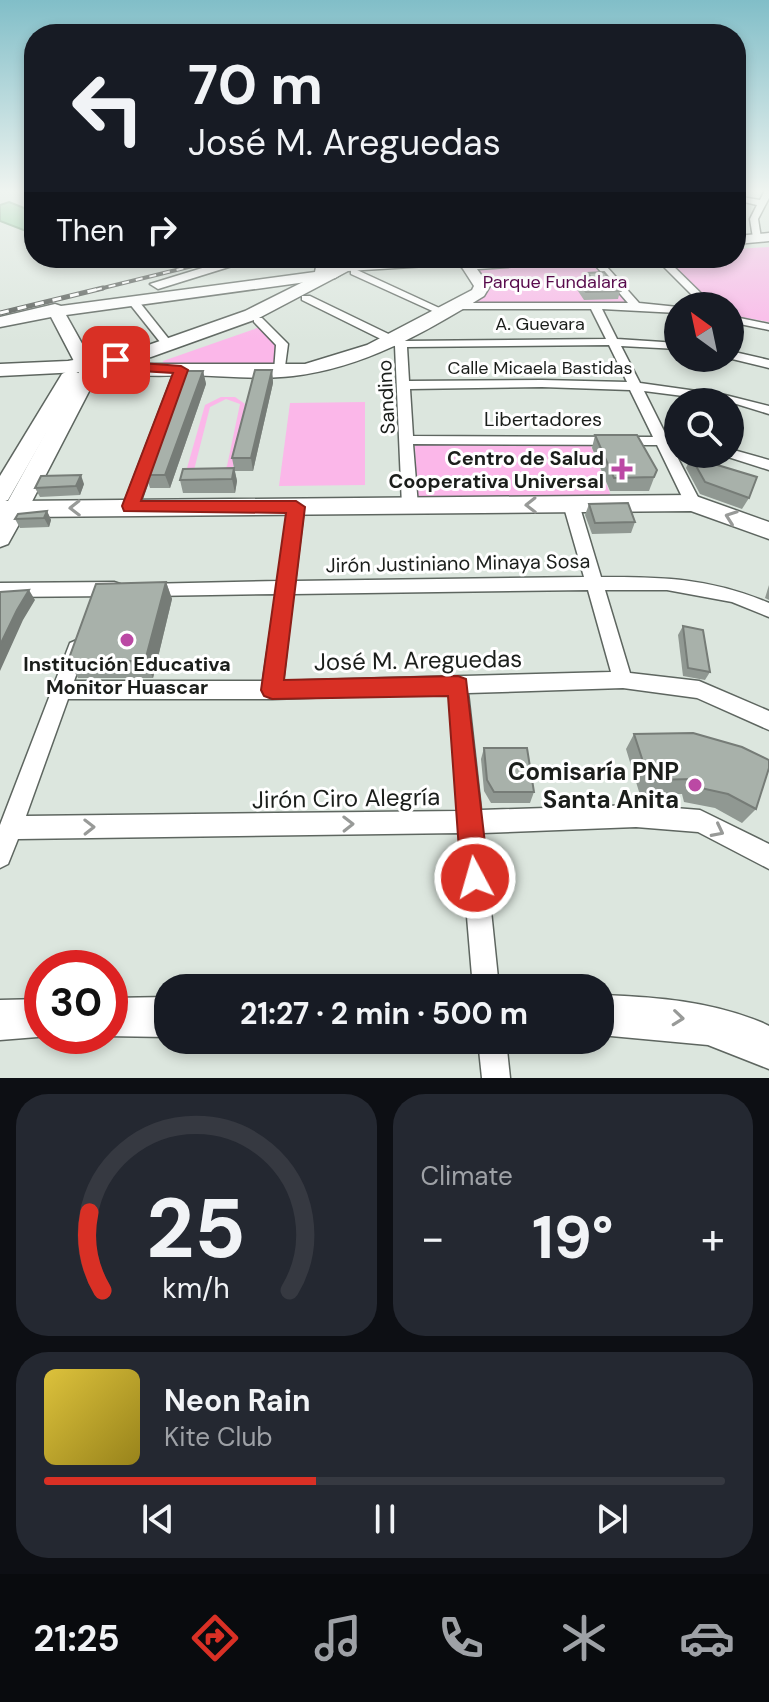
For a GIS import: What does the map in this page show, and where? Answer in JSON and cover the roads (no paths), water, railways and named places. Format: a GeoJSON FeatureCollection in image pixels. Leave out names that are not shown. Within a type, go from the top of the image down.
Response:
{"type":"FeatureCollection","features":[{"type":"Feature","properties":{"kind":"main road"},"geometry":{"type":"LineString","coordinates":[[120,363],[251,315],[351,268]]}},
{"type":"Feature","properties":{"kind":"main road"},"geometry":{"type":"LineString","coordinates":[[1,372],[78,369],[120,363],[258,320],[306,298],[352,268]]}},
{"type":"Feature","properties":{"kind":"main road"},"geometry":{"type":"LineString","coordinates":[[5,504],[78,369]]}},
{"type":"Feature","properties":{"kind":"street"},"geometry":{"type":"LineString","coordinates":[[0,322],[213,268]]}},
{"type":"Feature","properties":{"kind":"street"},"geometry":{"type":"LineString","coordinates":[[76,304],[340,268]]}},
{"type":"Feature","properties":{"kind":"street"},"geometry":{"type":"LineString","coordinates":[[44,312],[342,268]]}},
{"type":"Feature","properties":{"kind":"street"},"geometry":{"type":"LineString","coordinates":[[359,268],[450,309],[595,306],[664,309]]}},
{"type":"Feature","properties":{"kind":"street"},"geometry":{"type":"LineString","coordinates":[[120,363],[181,370],[280,371],[319,366],[397,341],[482,290],[471,268]]}},
{"type":"Feature","properties":{"kind":"street"},"geometry":{"type":"LineString","coordinates":[[603,268],[636,306]]}},
{"type":"Feature","properties":{"kind":"street"},"geometry":{"type":"LineString","coordinates":[[670,268],[695,292]]}},
{"type":"Feature","properties":{"kind":"street"},"geometry":{"type":"LineString","coordinates":[[306,298],[397,341]]}},
{"type":"Feature","properties":{"kind":"street"},"geometry":{"type":"LineString","coordinates":[[133,301],[168,345]]}},
{"type":"Feature","properties":{"kind":"street"},"geometry":{"type":"LineString","coordinates":[[595,306],[693,503]]}},
{"type":"Feature","properties":{"kind":"street"},"geometry":{"type":"LineString","coordinates":[[44,312],[78,369]]}},
{"type":"Feature","properties":{"kind":"street"},"geometry":{"type":"LineString","coordinates":[[258,320],[282,344],[280,371]]}},
{"type":"Feature","properties":{"kind":"street"},"geometry":{"type":"LineString","coordinates":[[744,322],[769,327]]}},
{"type":"Feature","properties":{"kind":"street","name":"A. Guevara"},"geometry":{"type":"LineString","coordinates":[[397,341],[664,345]]}},
{"type":"Feature","properties":{"kind":"street","name":"Sandino"},"geometry":{"type":"LineString","coordinates":[[397,341],[405,385],[410,506]]}},
{"type":"Feature","properties":{"kind":"street"},"geometry":{"type":"LineString","coordinates":[[744,358],[769,364]]}},
{"type":"Feature","properties":{"kind":"street"},"geometry":{"type":"LineString","coordinates":[[131,506],[181,370]]}},
{"type":"Feature","properties":{"kind":"street","name":"Calle Micaela Bastidas"},"geometry":{"type":"LineString","coordinates":[[405,385],[635,386],[708,393],[769,410]]}},
{"type":"Feature","properties":{"kind":"street","name":"Libertadores"},"geometry":{"type":"LineString","coordinates":[[408,440],[664,439]]}},
{"type":"Feature","properties":{"kind":"street"},"geometry":{"type":"LineString","coordinates":[[744,457],[769,465]]}},
{"type":"Feature","properties":{"kind":"street"},"geometry":{"type":"LineString","coordinates":[[0,538],[5,504],[296,507],[693,503],[769,531]]}},
{"type":"Feature","properties":{"kind":"street"},"geometry":{"type":"LineString","coordinates":[[571,504],[623,680]]}},
{"type":"Feature","properties":{"kind":"street"},"geometry":{"type":"LineString","coordinates":[[272,690],[296,507]]}},
{"type":"Feature","properties":{"kind":"street","name":"Jirón Justiniano Minaya Sosa"},"geometry":{"type":"LineString","coordinates":[[0,590],[94,596],[287,588],[667,583],[735,596],[769,610]]}},
{"type":"Feature","properties":{"kind":"street"},"geometry":{"type":"LineString","coordinates":[[0,856],[82,633]]}},
{"type":"Feature","properties":{"kind":"street","name":"José M. Areguedas"},"geometry":{"type":"LineString","coordinates":[[62,690],[272,690],[623,680],[699,690],[769,721]]}},
{"type":"Feature","properties":{"kind":"street"},"geometry":{"type":"LineString","coordinates":[[458,686],[485,974]]}},
{"type":"Feature","properties":{"kind":"street","name":"Jirón Ciro Alegría"},"geometry":{"type":"LineString","coordinates":[[11,828],[469,822],[636,816],[700,821],[769,857]]}},
{"type":"Feature","properties":{"kind":"street"},"geometry":{"type":"LineString","coordinates":[[614,1016],[683,1018],[742,1033],[769,1048]]}},
{"type":"Feature","properties":{"kind":"street"},"geometry":{"type":"LineString","coordinates":[[128,1018],[154,1017]]}},
{"type":"Feature","properties":{"kind":"street"},"geometry":{"type":"LineString","coordinates":[[0,1020],[24,1019]]}},
{"type":"Feature","properties":{"kind":"street"},"geometry":{"type":"LineString","coordinates":[[493,1054],[496,1078]]}},
{"type":"Feature","properties":{"kind":"railway"},"geometry":{"type":"LineString","coordinates":[[95,290],[184,268]]}},
{"type":"Feature","properties":{"kind":"railway"},"geometry":{"type":"LineString","coordinates":[[0,313],[103,288]]}},
{"type":"Feature","properties":{"kind":"place","name":"Centro de Salud Cooperativa Universal"},"geometry":{"type":"Point","coordinates":[622,469]}},
{"type":"Feature","properties":{"kind":"place","name":"Institución Educativa Monitor Huascar"},"geometry":{"type":"Point","coordinates":[127,640]}},
{"type":"Feature","properties":{"kind":"place","name":"Comisaría PNP Santa Anita"},"geometry":{"type":"Point","coordinates":[695,785]}},
{"type":"Feature","properties":{"kind":"park label","name":"Parque Fundalara"},"geometry":{"type":"Point","coordinates":[555,282]}}]}
